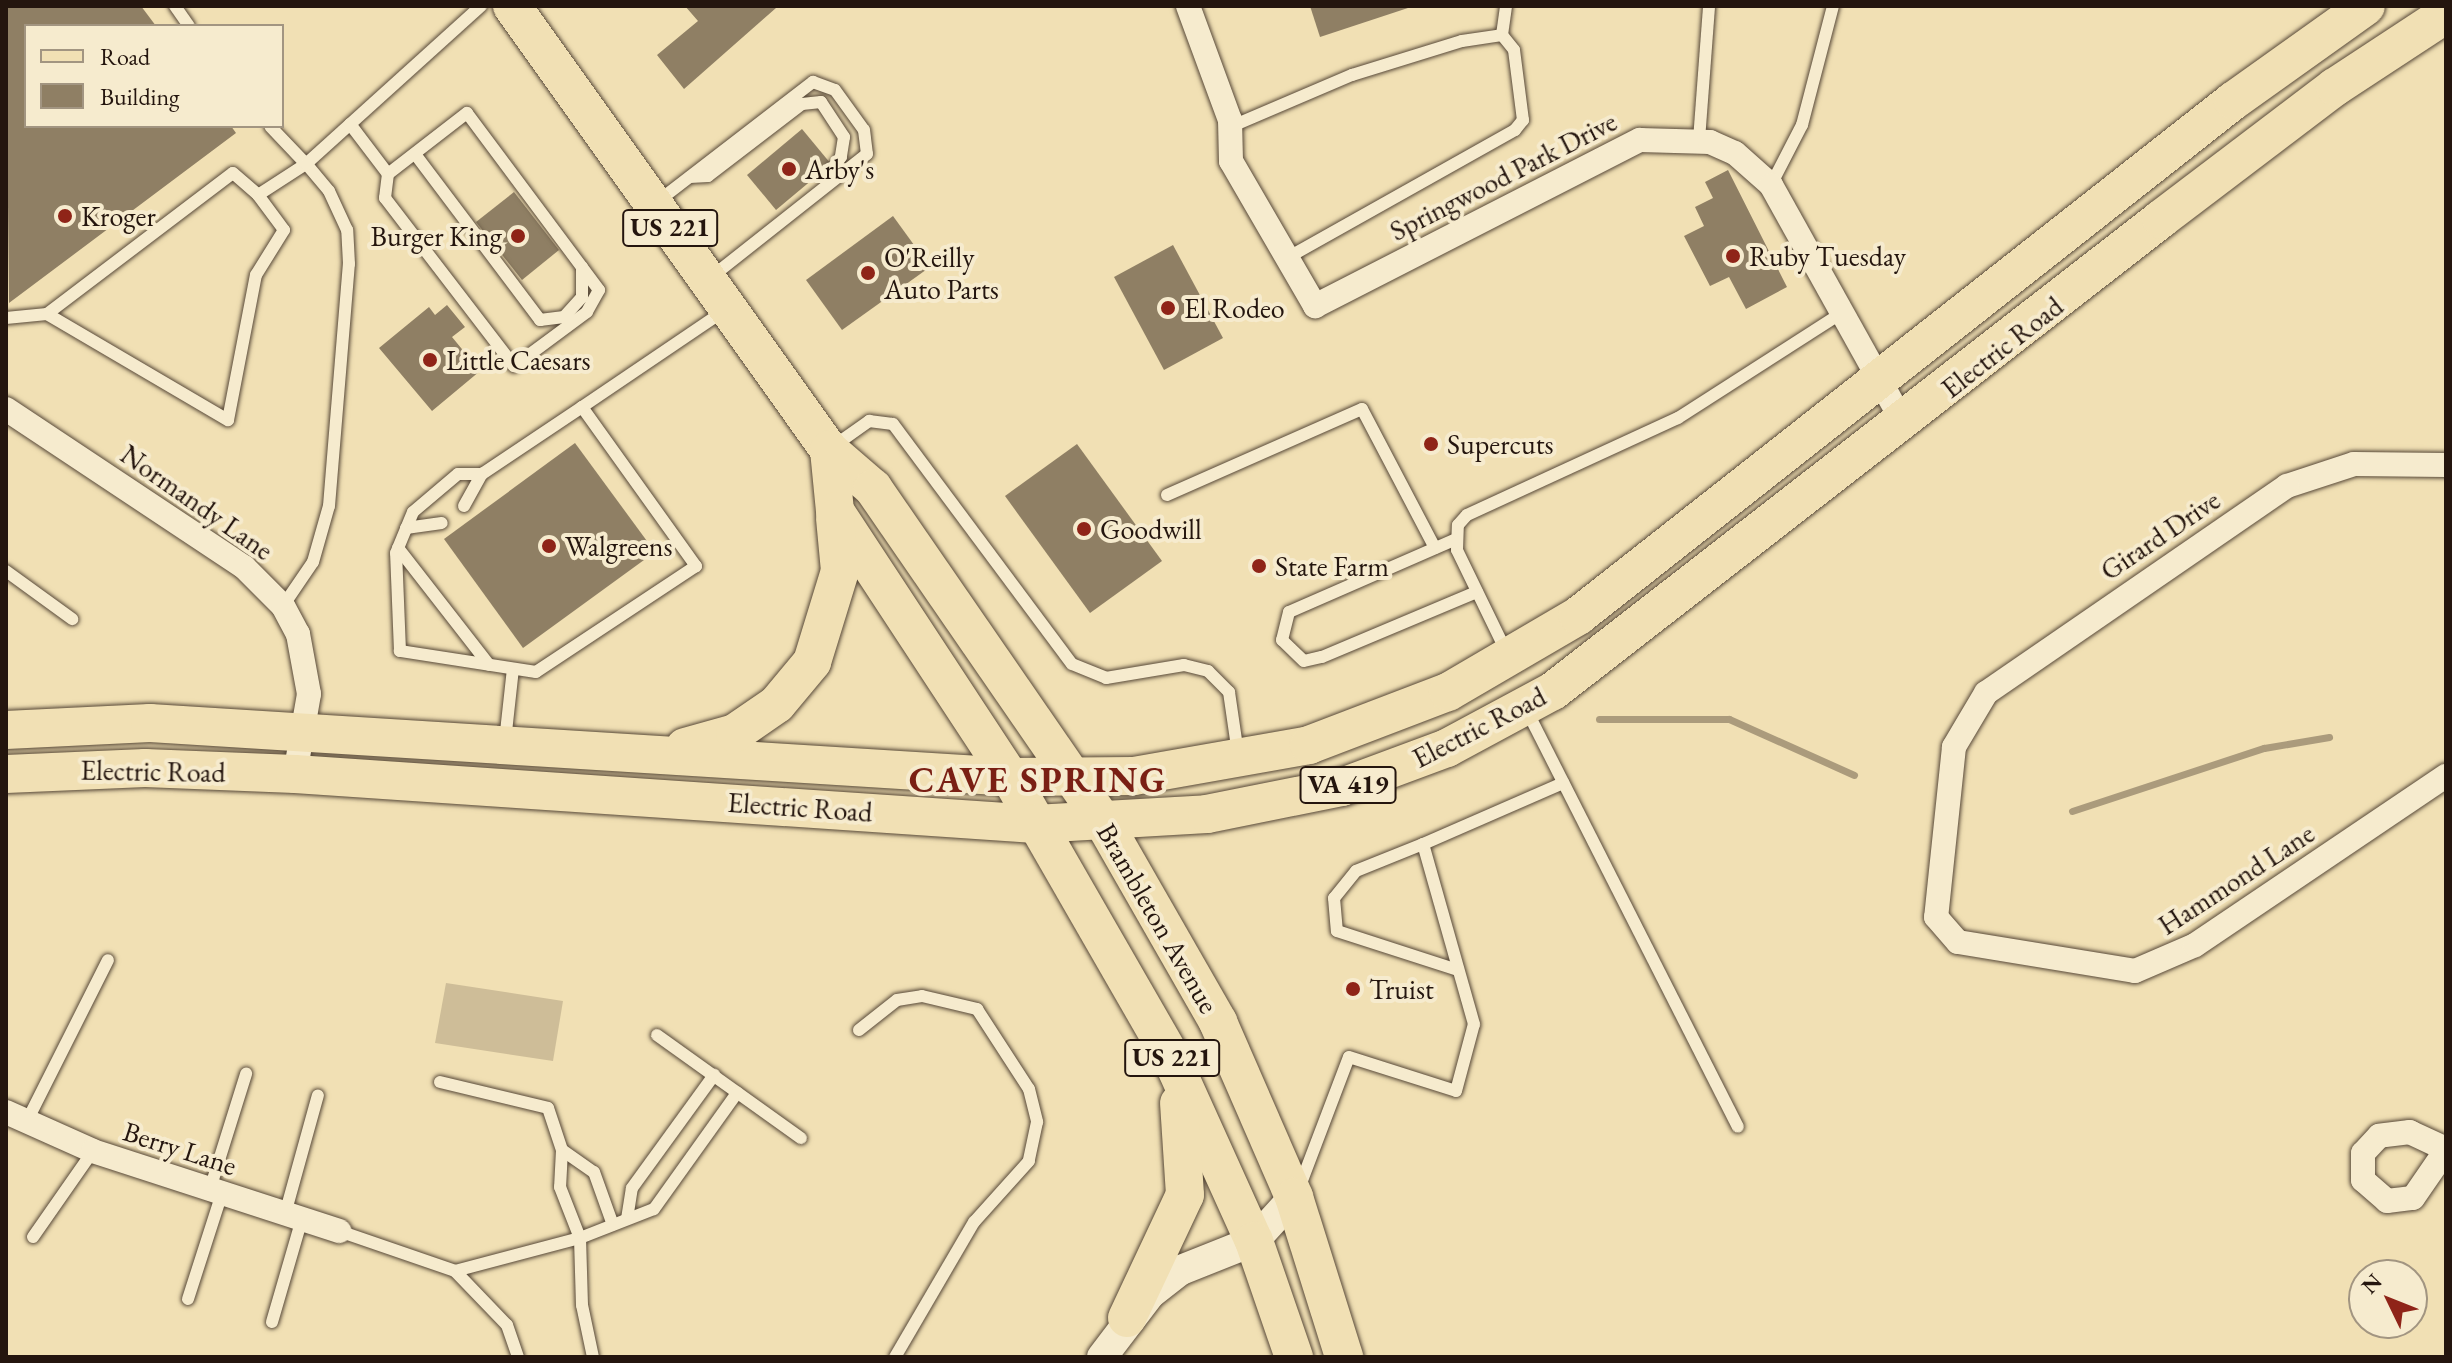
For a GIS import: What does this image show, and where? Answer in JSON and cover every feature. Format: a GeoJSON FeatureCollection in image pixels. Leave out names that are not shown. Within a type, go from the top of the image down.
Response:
{"type":"FeatureCollection","features":[{"type":"Feature","properties":{"kind":"main road","name":"Brambleton Avenue"},"geometry":{"type":"LineString","coordinates":[[512,6],[829,450],[873,488],[1076,777],[1218,1022],[1294,1197],[1344,1357]]}},
{"type":"Feature","properties":{"kind":"main road","name":"Electric Road"},"geometry":{"type":"LineString","coordinates":[[6,730],[150,723],[1010,777],[1076,777],[1239,762],[1379,722],[1510,659],[1606,595],[2233,101],[2366,6]]}},
{"type":"Feature","properties":{"kind":"main road","name":"Electric Road"},"geometry":{"type":"LineString","coordinates":[[6,774],[145,768],[295,774],[1035,824],[1207,814],[1342,787],[1526,708],[1904,424],[2335,87],[2446,14]]}},
{"type":"Feature","properties":{"kind":"main road","name":"Brambleton Avenue"},"geometry":{"type":"LineString","coordinates":[[829,450],[835,511],[1010,777],[1169,1053],[1254,1241],[1294,1357]]}},
{"type":"Feature","properties":{"kind":"main road"},"geometry":{"type":"LineString","coordinates":[[661,755],[735,733],[777,704],[812,662],[840,571],[835,511]]}},
{"type":"Feature","properties":{"kind":"main road"},"geometry":{"type":"LineString","coordinates":[[1526,708],[1518,683],[1573,637],[1606,595]]}},
{"type":"Feature","properties":{"kind":"main road"},"geometry":{"type":"LineString","coordinates":[[1127,1318],[1185,1195],[1186,1144],[1169,1053]]}},
{"type":"Feature","properties":{"kind":"street","name":"Springwood Park Drive"},"geometry":{"type":"LineString","coordinates":[[1188,6],[1230,127],[1231,161],[1285,259],[1319,305],[1640,140],[1699,140],[1735,153],[1771,185],[1840,314],[1904,424]]}},
{"type":"Feature","properties":{"kind":"street","name":"Normandy Lane"},"geometry":{"type":"LineString","coordinates":[[6,409],[244,567],[283,606],[306,663],[303,732],[295,774]]}},
{"type":"Feature","properties":{"kind":"street","name":"Girard Drive"},"geometry":{"type":"LineString","coordinates":[[1954,747],[1971,710],[2022,662],[2287,486],[2354,464],[2446,465]]}},
{"type":"Feature","properties":{"kind":"street","name":"Hammond Lane"},"geometry":{"type":"LineString","coordinates":[[1954,747],[1932,904],[1945,931],[1996,952],[2135,971],[2195,945],[2446,776]]}},
{"type":"Feature","properties":{"kind":"street","name":"Berry Lane"},"geometry":{"type":"LineString","coordinates":[[16,1116],[93,1151],[339,1231]]}},
{"type":"Feature","properties":{"kind":"street"},"geometry":{"type":"LineString","coordinates":[[1102,1357],[1127,1318],[1181,1270],[1254,1241],[1294,1197]]}},
{"type":"Feature","properties":{"kind":"lane"},"geometry":{"type":"LineString","coordinates":[[175,6],[188,24]]}},
{"type":"Feature","properties":{"kind":"lane"},"geometry":{"type":"LineString","coordinates":[[258,195],[306,164],[481,6]]}},
{"type":"Feature","properties":{"kind":"lane"},"geometry":{"type":"LineString","coordinates":[[1285,259],[1515,130],[1523,120],[1516,56],[1502,35],[1506,6]]}},
{"type":"Feature","properties":{"kind":"lane"},"geometry":{"type":"LineString","coordinates":[[1699,140],[1709,6]]}},
{"type":"Feature","properties":{"kind":"lane"},"geometry":{"type":"LineString","coordinates":[[1771,185],[1802,125],[1833,6]]}},
{"type":"Feature","properties":{"kind":"lane"},"geometry":{"type":"LineString","coordinates":[[1230,127],[1352,75],[1502,35]]}},
{"type":"Feature","properties":{"kind":"lane"},"geometry":{"type":"LineString","coordinates":[[654,205],[813,82],[835,90],[864,130],[867,154],[792,215]]}},
{"type":"Feature","properties":{"kind":"lane"},"geometry":{"type":"LineString","coordinates":[[464,506],[482,474],[582,407],[717,294],[792,215],[841,157],[838,119],[821,102],[802,104],[708,176],[690,177]]}},
{"type":"Feature","properties":{"kind":"lane"},"geometry":{"type":"LineString","coordinates":[[350,124],[388,174],[385,198],[514,366],[587,312],[599,290],[467,113],[388,174]]}},
{"type":"Feature","properties":{"kind":"lane"},"geometry":{"type":"LineString","coordinates":[[272,128],[306,164],[347,230],[348,300],[329,506],[313,562],[283,606]]}},
{"type":"Feature","properties":{"kind":"lane"},"geometry":{"type":"LineString","coordinates":[[415,154],[540,320],[564,317],[582,297],[582,267]]}},
{"type":"Feature","properties":{"kind":"lane"},"geometry":{"type":"LineString","coordinates":[[6,318],[47,314],[233,173],[258,195],[284,230],[256,275],[228,420],[47,314]]}},
{"type":"Feature","properties":{"kind":"lane"},"geometry":{"type":"LineString","coordinates":[[1477,592],[1322,657],[1304,661],[1282,640],[1289,612],[1454,540],[1467,515],[1678,418],[1840,314]]}},
{"type":"Feature","properties":{"kind":"lane"},"geometry":{"type":"LineString","coordinates":[[482,474],[458,474],[413,512],[398,548],[400,651],[536,672],[696,566],[582,407]]}},
{"type":"Feature","properties":{"kind":"lane"},"geometry":{"type":"LineString","coordinates":[[1167,495],[1362,409],[1433,549]]}},
{"type":"Feature","properties":{"kind":"lane"},"geometry":{"type":"LineString","coordinates":[[829,450],[869,421],[893,424],[1072,664],[1106,678],[1184,665],[1208,671],[1229,692],[1239,762]]}},
{"type":"Feature","properties":{"kind":"lane"},"geometry":{"type":"LineString","coordinates":[[406,528],[442,523]]}},
{"type":"Feature","properties":{"kind":"lane"},"geometry":{"type":"LineString","coordinates":[[1454,540],[1510,659]]}},
{"type":"Feature","properties":{"kind":"lane"},"geometry":{"type":"LineString","coordinates":[[398,548],[489,665]]}},
{"type":"Feature","properties":{"kind":"lane"},"geometry":{"type":"LineString","coordinates":[[6,571],[72,619]]}},
{"type":"Feature","properties":{"kind":"lane"},"geometry":{"type":"LineString","coordinates":[[505,745],[513,669]]}},
{"type":"Feature","properties":{"kind":"lane"},"geometry":{"type":"LineString","coordinates":[[1526,708],[1738,1127]]}},
{"type":"Feature","properties":{"kind":"lane"},"geometry":{"type":"LineString","coordinates":[[1455,969],[1337,931],[1334,898],[1356,871],[1563,783]]}},
{"type":"Feature","properties":{"kind":"lane"},"geometry":{"type":"LineString","coordinates":[[1294,1197],[1349,1057],[1456,1091],[1474,1024],[1470,991],[1455,969],[1423,844]]}},
{"type":"Feature","properties":{"kind":"lane"},"geometry":{"type":"LineString","coordinates":[[16,1116],[108,960]]}},
{"type":"Feature","properties":{"kind":"lane"},"geometry":{"type":"LineString","coordinates":[[859,1030],[897,1000],[922,996],[977,1009],[1029,1089],[1037,1122],[1029,1161],[974,1222],[895,1357]]}},
{"type":"Feature","properties":{"kind":"lane"},"geometry":{"type":"LineString","coordinates":[[657,1035],[801,1138]]}},
{"type":"Feature","properties":{"kind":"lane"},"geometry":{"type":"LineString","coordinates":[[188,1299],[246,1074]]}},
{"type":"Feature","properties":{"kind":"lane"},"geometry":{"type":"LineString","coordinates":[[627,1219],[632,1188],[714,1075]]}},
{"type":"Feature","properties":{"kind":"lane"},"geometry":{"type":"LineString","coordinates":[[440,1082],[548,1108],[562,1150],[560,1187],[580,1238],[582,1305],[593,1357]]}},
{"type":"Feature","properties":{"kind":"lane"},"geometry":{"type":"LineString","coordinates":[[455,1271],[580,1238],[654,1209],[737,1093]]}},
{"type":"Feature","properties":{"kind":"lane"},"geometry":{"type":"LineString","coordinates":[[272,1322],[318,1095]]}},
{"type":"Feature","properties":{"kind":"lane"},"geometry":{"type":"LineString","coordinates":[[562,1150],[594,1172],[613,1225]]}},
{"type":"Feature","properties":{"kind":"lane"},"geometry":{"type":"LineString","coordinates":[[33,1237],[93,1151]]}},
{"type":"Feature","properties":{"kind":"lane"},"geometry":{"type":"LineString","coordinates":[[339,1231],[455,1271],[507,1325],[518,1357]]}},
{"type":"Feature","properties":{"kind":"shaded area"},"geometry":{"type":"Polygon","coordinates":[[[446,983],[563,1001],[553,1061],[435,1043],[446,983]]]}},
{"type":"Feature","properties":{"kind":"building","name":"Kroger"},"geometry":{"type":"Polygon","coordinates":[[[6,6],[141,6],[154,24],[24,24],[24,128],[232,128],[236,133],[9,303],[6,6]]]}},
{"type":"Feature","properties":{"kind":"building"},"geometry":{"type":"Polygon","coordinates":[[[685,6],[776,8],[684,89],[657,55],[698,21],[685,6]]]}},
{"type":"Feature","properties":{"kind":"building"},"geometry":{"type":"Polygon","coordinates":[[[1310,6],[1411,6],[1411,7],[1320,37],[1310,6]]]}},
{"type":"Feature","properties":{"kind":"building","name":"Arby's"},"geometry":{"type":"Polygon","coordinates":[[[802,129],[831,164],[776,210],[747,175],[802,129]]]}},
{"type":"Feature","properties":{"kind":"building","name":"Ruby Tuesday"},"geometry":{"type":"Polygon","coordinates":[[[1728,170],[1787,287],[1746,309],[1729,277],[1710,286],[1684,236],[1704,226],[1695,207],[1713,198],[1705,182],[1728,170]]]}},
{"type":"Feature","properties":{"kind":"building","name":"Burger King"},"geometry":{"type":"Polygon","coordinates":[[[514,192],[559,250],[522,280],[476,222],[514,192]]]}},
{"type":"Feature","properties":{"kind":"building","name":"O'Reilly Auto Parts"},"geometry":{"type":"Polygon","coordinates":[[[893,216],[930,267],[842,330],[806,280],[893,216]]]}},
{"type":"Feature","properties":{"kind":"building","name":"El Rodeo"},"geometry":{"type":"Polygon","coordinates":[[[1173,245],[1223,338],[1164,370],[1114,277],[1173,245]]]}},
{"type":"Feature","properties":{"kind":"building","name":"Little Caesars"},"geometry":{"type":"Polygon","coordinates":[[[447,305],[465,327],[452,337],[480,371],[432,411],[379,348],[429,307],[435,315],[447,305]]]}},
{"type":"Feature","properties":{"kind":"building","name":"Walgreens"},"geometry":{"type":"Polygon","coordinates":[[[575,443],[655,552],[523,648],[444,539],[575,443]]]}},
{"type":"Feature","properties":{"kind":"building","name":"Goodwill"},"geometry":{"type":"Polygon","coordinates":[[[1077,444],[1162,561],[1090,613],[1005,496],[1077,444]]]}},
{"type":"Feature","properties":{"kind":"waterway"},"geometry":{"type":"LineString","coordinates":[[1599,719],[1729,719],[1854,775]]}},
{"type":"Feature","properties":{"kind":"waterway"},"geometry":{"type":"LineString","coordinates":[[2072,811],[2264,748],[2329,737]]}},
{"type":"Feature","properties":{"kind":"place","name":"Arby's"},"geometry":{"type":"Point","coordinates":[789,169]}},
{"type":"Feature","properties":{"kind":"place","name":"Kroger"},"geometry":{"type":"Point","coordinates":[65,216]}},
{"type":"Feature","properties":{"kind":"place","name":"Burger King"},"geometry":{"type":"Point","coordinates":[518,236]}},
{"type":"Feature","properties":{"kind":"place","name":"Ruby Tuesday"},"geometry":{"type":"Point","coordinates":[1733,256]}},
{"type":"Feature","properties":{"kind":"place","name":"O'Reilly Auto Parts"},"geometry":{"type":"Point","coordinates":[868,273]}},
{"type":"Feature","properties":{"kind":"place","name":"El Rodeo"},"geometry":{"type":"Point","coordinates":[1168,308]}},
{"type":"Feature","properties":{"kind":"place","name":"Little Caesars"},"geometry":{"type":"Point","coordinates":[430,360]}},
{"type":"Feature","properties":{"kind":"place","name":"Supercuts"},"geometry":{"type":"Point","coordinates":[1431,444]}},
{"type":"Feature","properties":{"kind":"place","name":"Goodwill"},"geometry":{"type":"Point","coordinates":[1084,529]}},
{"type":"Feature","properties":{"kind":"place","name":"Walgreens"},"geometry":{"type":"Point","coordinates":[549,546]}},
{"type":"Feature","properties":{"kind":"place","name":"State Farm"},"geometry":{"type":"Point","coordinates":[1259,566]}},
{"type":"Feature","properties":{"kind":"place","name":"Truist"},"geometry":{"type":"Point","coordinates":[1353,989]}},
{"type":"Feature","properties":{"kind":"district","name":"CAVE SPRING"},"geometry":{"type":"Point","coordinates":[1038,780]}}]}
